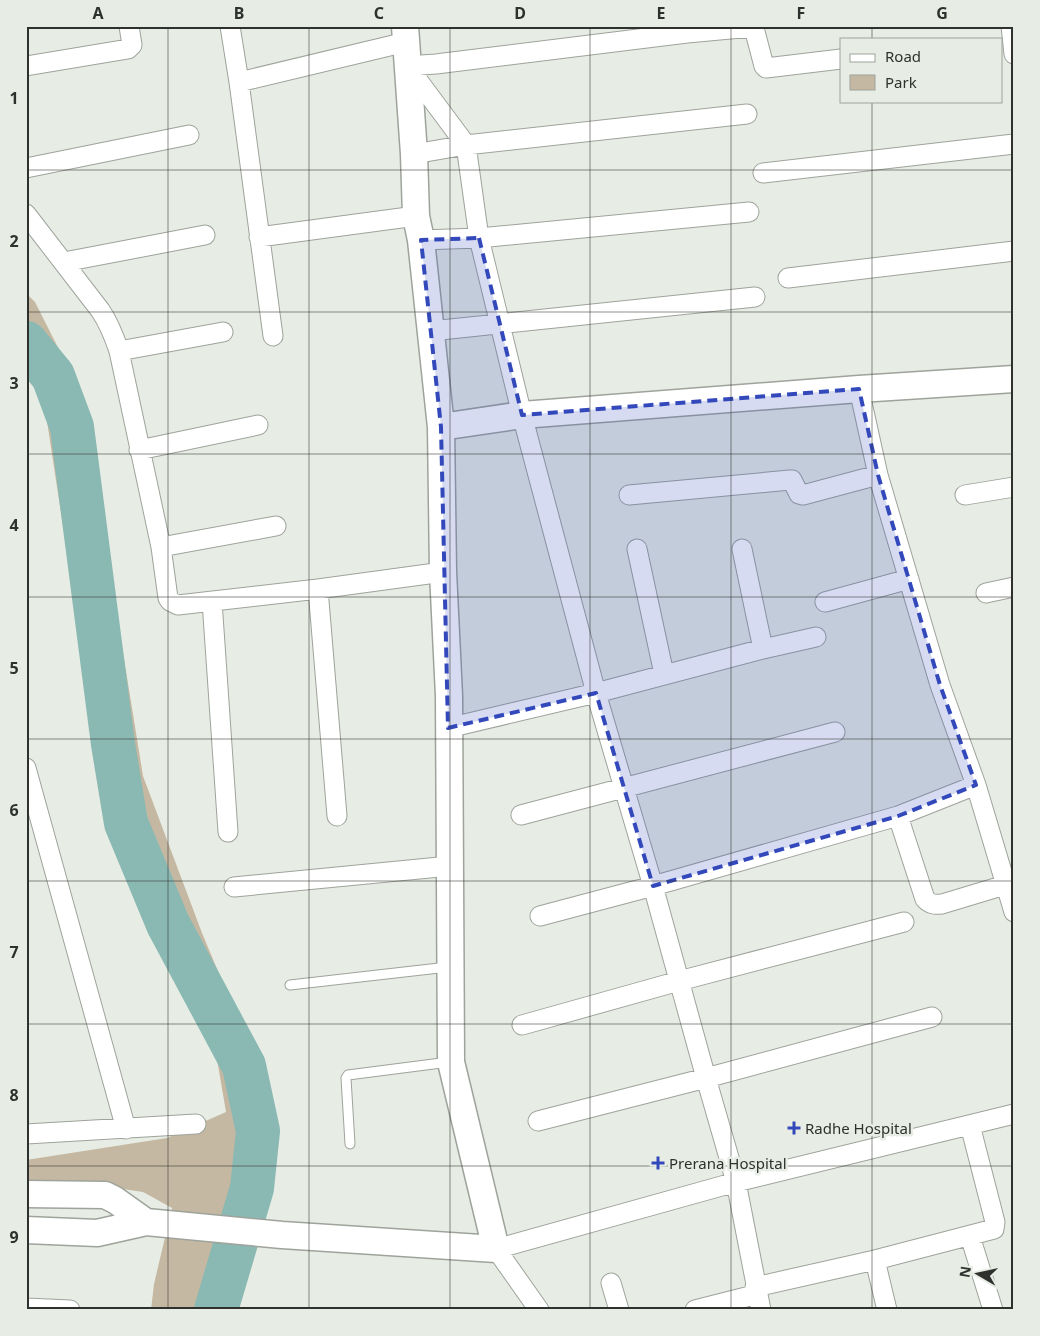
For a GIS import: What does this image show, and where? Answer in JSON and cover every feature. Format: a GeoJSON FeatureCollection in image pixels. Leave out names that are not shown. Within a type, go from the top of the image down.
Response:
{"type":"FeatureCollection","features":[{"type":"Feature","properties":{"kind":"street"},"geometry":{"type":"LineString","coordinates":[[26,66],[128,49],[132,45],[129,26]]}},
{"type":"Feature","properties":{"kind":"street"},"geometry":{"type":"LineString","coordinates":[[230,26],[273,336]]}},
{"type":"Feature","properties":{"kind":"street"},"geometry":{"type":"LineString","coordinates":[[239,82],[406,45],[436,64],[687,30],[753,28],[766,68],[840,59]]}},
{"type":"Feature","properties":{"kind":"street"},"geometry":{"type":"LineString","coordinates":[[406,45],[466,145],[479,238],[522,416],[596,694],[653,886],[736,1182],[758,1297]]}},
{"type":"Feature","properties":{"kind":"street"},"geometry":{"type":"LineString","coordinates":[[406,45],[418,228],[441,428],[443,572],[449,696],[452,1062],[496,1249],[539,1310]]}},
{"type":"Feature","properties":{"kind":"street"},"geometry":{"type":"LineString","coordinates":[[414,154],[466,145],[746,114]]}},
{"type":"Feature","properties":{"kind":"street"},"geometry":{"type":"LineString","coordinates":[[26,168],[188,135]]}},
{"type":"Feature","properties":{"kind":"street"},"geometry":{"type":"LineString","coordinates":[[763,173],[1014,144]]}},
{"type":"Feature","properties":{"kind":"street"},"geometry":{"type":"LineString","coordinates":[[259,236],[418,228],[479,238],[749,212]]}},
{"type":"Feature","properties":{"kind":"street"},"geometry":{"type":"LineString","coordinates":[[26,214],[107,321],[119,351],[161,547],[170,601],[178,605],[443,572]]}},
{"type":"Feature","properties":{"kind":"street"},"geometry":{"type":"LineString","coordinates":[[64,262],[205,235]]}},
{"type":"Feature","properties":{"kind":"street"},"geometry":{"type":"LineString","coordinates":[[788,278],[1014,251]]}},
{"type":"Feature","properties":{"kind":"street"},"geometry":{"type":"LineString","coordinates":[[431,331],[755,297]]}},
{"type":"Feature","properties":{"kind":"street"},"geometry":{"type":"LineString","coordinates":[[119,351],[224,332]]}},
{"type":"Feature","properties":{"kind":"street"},"geometry":{"type":"LineString","coordinates":[[441,428],[522,416],[859,389],[1014,379]]}},
{"type":"Feature","properties":{"kind":"street"},"geometry":{"type":"LineString","coordinates":[[859,389],[878,475],[947,707],[976,785],[1014,912]]}},
{"type":"Feature","properties":{"kind":"street"},"geometry":{"type":"LineString","coordinates":[[139,450],[258,425]]}},
{"type":"Feature","properties":{"kind":"street"},"geometry":{"type":"LineString","coordinates":[[629,495],[790,480],[794,483],[799,494],[803,495],[878,475]]}},
{"type":"Feature","properties":{"kind":"street"},"geometry":{"type":"LineString","coordinates":[[965,495],[1014,487]]}},
{"type":"Feature","properties":{"kind":"street"},"geometry":{"type":"LineString","coordinates":[[161,547],[276,526]]}},
{"type":"Feature","properties":{"kind":"street"},"geometry":{"type":"LineString","coordinates":[[637,549],[664,674]]}},
{"type":"Feature","properties":{"kind":"street"},"geometry":{"type":"LineString","coordinates":[[742,549],[763,649]]}},
{"type":"Feature","properties":{"kind":"street"},"geometry":{"type":"LineString","coordinates":[[825,602],[909,579]]}},
{"type":"Feature","properties":{"kind":"street"},"geometry":{"type":"LineString","coordinates":[[986,593],[1014,588]]}},
{"type":"Feature","properties":{"kind":"street"},"geometry":{"type":"LineString","coordinates":[[318,589],[337,816]]}},
{"type":"Feature","properties":{"kind":"street"},"geometry":{"type":"LineString","coordinates":[[212,601],[228,832]]}},
{"type":"Feature","properties":{"kind":"street"},"geometry":{"type":"LineString","coordinates":[[448,728],[596,694],[664,674],[816,637]]}},
{"type":"Feature","properties":{"kind":"street"},"geometry":{"type":"LineString","coordinates":[[521,815],[835,732]]}},
{"type":"Feature","properties":{"kind":"street"},"geometry":{"type":"LineString","coordinates":[[26,768],[126,1129]]}},
{"type":"Feature","properties":{"kind":"street"},"geometry":{"type":"LineString","coordinates":[[540,916],[653,886],[898,816],[976,785]]}},
{"type":"Feature","properties":{"kind":"street"},"geometry":{"type":"LineString","coordinates":[[898,816],[925,899],[929,903],[935,905],[942,904],[1005,885]]}},
{"type":"Feature","properties":{"kind":"street"},"geometry":{"type":"LineString","coordinates":[[234,887],[450,866]]}},
{"type":"Feature","properties":{"kind":"street"},"geometry":{"type":"LineString","coordinates":[[522,1025],[904,922]]}},
{"type":"Feature","properties":{"kind":"street"},"geometry":{"type":"LineString","coordinates":[[538,1121],[932,1017]]}},
{"type":"Feature","properties":{"kind":"street"},"geometry":{"type":"LineString","coordinates":[[26,1230],[97,1233],[155,1222],[282,1236],[496,1249],[736,1182],[1014,1114]]}},
{"type":"Feature","properties":{"kind":"street"},"geometry":{"type":"LineString","coordinates":[[26,1134],[196,1124]]}},
{"type":"Feature","properties":{"kind":"street"},"geometry":{"type":"LineString","coordinates":[[695,1310],[758,1297],[875,1260],[991,1231],[995,1226],[970,1125]]}},
{"type":"Feature","properties":{"kind":"street"},"geometry":{"type":"LineString","coordinates":[[26,1194],[105,1196],[155,1222]]}},
{"type":"Feature","properties":{"kind":"street"},"geometry":{"type":"LineString","coordinates":[[970,1236],[993,1310]]}},
{"type":"Feature","properties":{"kind":"street"},"geometry":{"type":"LineString","coordinates":[[875,1260],[887,1310]]}},
{"type":"Feature","properties":{"kind":"street"},"geometry":{"type":"LineString","coordinates":[[611,1283],[619,1310]]}},
{"type":"Feature","properties":{"kind":"street"},"geometry":{"type":"LineString","coordinates":[[26,1308],[70,1310]]}},
{"type":"Feature","properties":{"kind":"lane"},"geometry":{"type":"LineString","coordinates":[[290,985],[450,967]]}},
{"type":"Feature","properties":{"kind":"lane"},"geometry":{"type":"LineString","coordinates":[[350,1144],[346,1078],[348,1075],[452,1062]]}},
{"type":"Feature","properties":{"kind":"highlighted area"},"geometry":{"type":"Polygon","coordinates":[[[479,238],[522,415],[859,389],[878,475],[940,685],[976,785],[898,816],[653,886],[596,693],[448,728],[441,427],[421,240],[479,238]]]}},
{"type":"Feature","properties":{"kind":"green space"},"geometry":{"type":"Polygon","coordinates":[[[26,293],[35,302],[81,393],[143,776],[202,933],[251,1050],[267,1119],[261,1203],[245,1262],[236,1310],[151,1310],[154,1284],[172,1208],[143,1192],[83,1183],[26,1183],[26,1160],[167,1138],[226,1112],[214,1042],[166,937],[120,826],[95,736],[41,382],[26,364],[26,293]]]}},
{"type":"Feature","properties":{"kind":"waterway"},"geometry":{"type":"LineString","coordinates":[[26,343],[53,376],[72,427],[113,744],[126,823],[168,924],[244,1066],[258,1131],[252,1188],[216,1310]]}},
{"type":"Feature","properties":{"kind":"place","name":"Radhe Hospital"},"geometry":{"type":"Point","coordinates":[794,1128]}},
{"type":"Feature","properties":{"kind":"place","name":"Prerana Hospital"},"geometry":{"type":"Point","coordinates":[658,1163]}}]}
